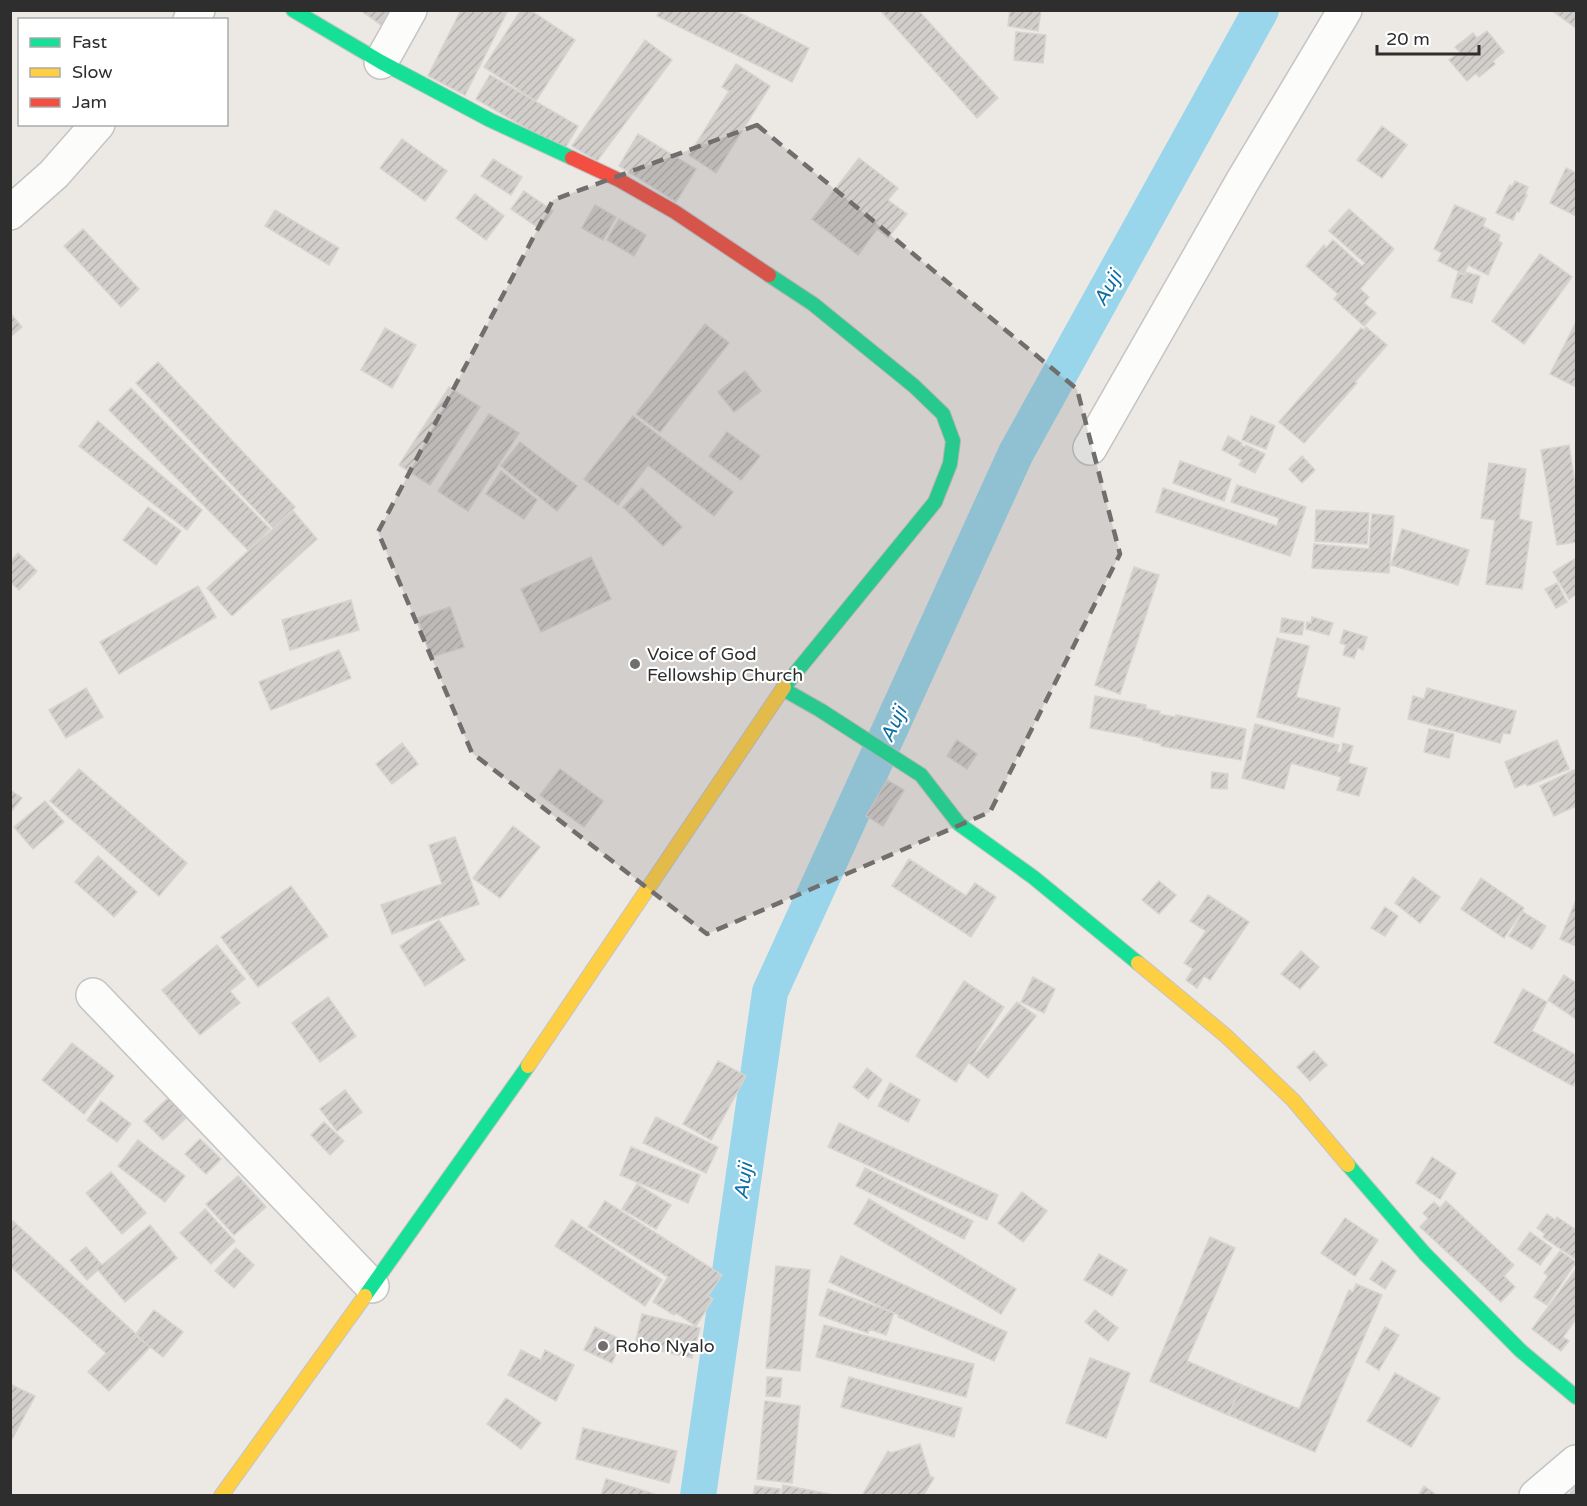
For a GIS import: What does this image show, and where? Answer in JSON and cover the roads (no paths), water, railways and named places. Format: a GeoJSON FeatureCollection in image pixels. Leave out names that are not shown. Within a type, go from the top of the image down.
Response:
{"type":"FeatureCollection","features":[{"type":"Feature","properties":{"kind":"street"},"geometry":{"type":"LineString","coordinates":[[221,1496],[502,1104],[783,689],[935,502],[950,464],[953,441],[943,414],[914,386],[813,304],[675,212],[619,180],[490,120],[381,62],[293,10]]}},
{"type":"Feature","properties":{"kind":"street"},"geometry":{"type":"LineString","coordinates":[[381,62],[410,10]]}},
{"type":"Feature","properties":{"kind":"street"},"geometry":{"type":"LineString","coordinates":[[1090,448],[1236,192],[1345,10]]}},
{"type":"Feature","properties":{"kind":"street"},"geometry":{"type":"LineString","coordinates":[[10,213],[54,174],[96,126]]}},
{"type":"Feature","properties":{"kind":"street"},"geometry":{"type":"LineString","coordinates":[[783,689],[921,775],[959,824],[1033,877],[1225,1035],[1269,1075],[1307,1116],[1425,1254],[1521,1351],[1576,1397]]}},
{"type":"Feature","properties":{"kind":"street"},"geometry":{"type":"LineString","coordinates":[[93,995],[372,1286]]}},
{"type":"Feature","properties":{"kind":"street"},"geometry":{"type":"LineString","coordinates":[[1536,1496],[1576,1462]]}},
{"type":"Feature","properties":{"kind":"waterway","name":"Auji"},"geometry":{"type":"LineString","coordinates":[[698,1496],[770,992],[1016,453],[1261,10]]}},
{"type":"Feature","properties":{"kind":"place","name":"Voice of God Fellowship Church"},"geometry":{"type":"Point","coordinates":[635,664]}},
{"type":"Feature","properties":{"kind":"place","name":"Roho Nyalo"},"geometry":{"type":"Point","coordinates":[603,1346]}}]}
